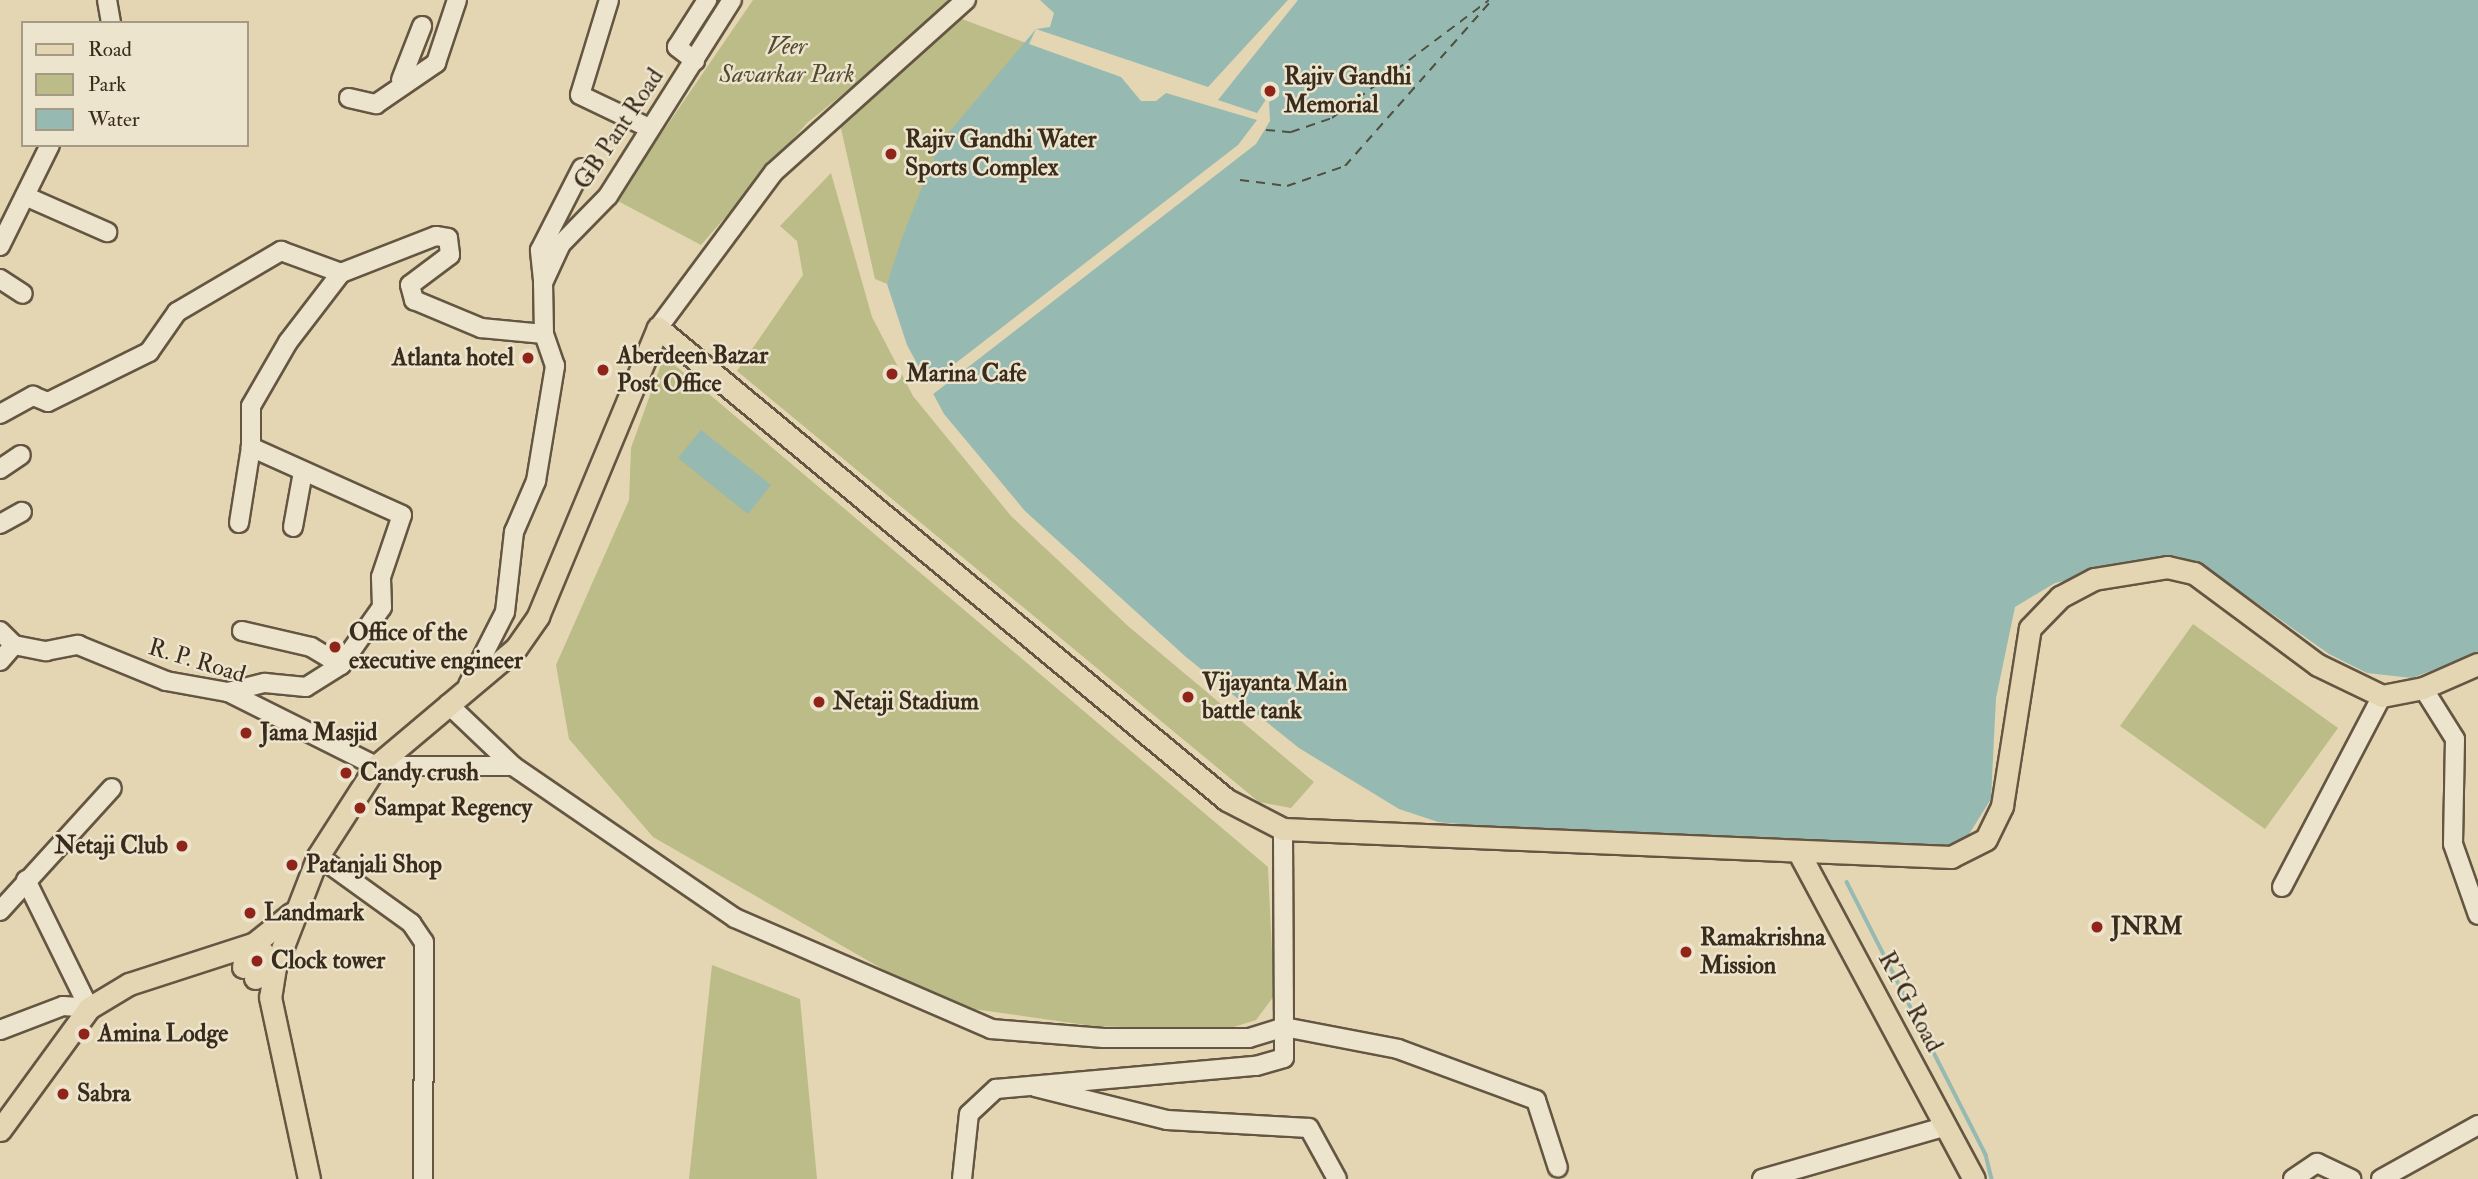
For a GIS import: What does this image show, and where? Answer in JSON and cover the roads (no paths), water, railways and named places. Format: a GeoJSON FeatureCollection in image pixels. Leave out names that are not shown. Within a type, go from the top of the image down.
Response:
{"type":"FeatureCollection","features":[{"type":"Feature","properties":{"kind":"main road"},"geometry":{"type":"LineString","coordinates":[[309,1179],[270,997],[275,967],[292,912],[318,856],[376,766],[468,685],[516,648],[538,616],[658,328],[1227,800],[1283,829],[1951,857],[1986,839],[2002,806],[2030,628],[2060,597],[2094,579],[2167,567],[2194,573],[2318,665],[2382,696],[2423,688],[2478,664]]}},
{"type":"Feature","properties":{"kind":"main road","name":"RTG Road"},"geometry":{"type":"LineString","coordinates":[[1798,850],[1974,1179]]}},
{"type":"Feature","properties":{"kind":"main road"},"geometry":{"type":"LineString","coordinates":[[270,997],[240,959],[292,912]]}},
{"type":"Feature","properties":{"kind":"main road"},"geometry":{"type":"LineString","coordinates":[[0,1129],[89,1008],[129,984],[215,953],[255,943]]}},
{"type":"Feature","properties":{"kind":"main road"},"geometry":{"type":"LineString","coordinates":[[255,943],[275,967]]}},
{"type":"Feature","properties":{"kind":"main road"},"geometry":{"type":"LineString","coordinates":[[215,953],[249,973],[275,967]]}},
{"type":"Feature","properties":{"kind":"street"},"geometry":{"type":"LineString","coordinates":[[107,0],[111,21]]}},
{"type":"Feature","properties":{"kind":"street"},"geometry":{"type":"LineString","coordinates":[[394,88],[436,63],[457,0]]}},
{"type":"Feature","properties":{"kind":"street"},"geometry":{"type":"LineString","coordinates":[[609,0],[580,95],[647,127]]}},
{"type":"Feature","properties":{"kind":"street"},"geometry":{"type":"LineString","coordinates":[[695,61],[677,47],[707,0]]}},
{"type":"Feature","properties":{"kind":"street","name":"GB Pant Road"},"geometry":{"type":"LineString","coordinates":[[468,685],[505,612],[514,532],[536,481],[555,366],[544,334],[543,284],[561,244],[608,196],[647,127],[695,61],[732,0]]}},
{"type":"Feature","properties":{"kind":"street"},"geometry":{"type":"LineString","coordinates":[[658,328],[775,172],[966,0]]}},
{"type":"Feature","properties":{"kind":"street"},"geometry":{"type":"LineString","coordinates":[[349,98],[376,104],[394,88],[410,69],[422,26]]}},
{"type":"Feature","properties":{"kind":"street"},"geometry":{"type":"LineString","coordinates":[[0,246],[49,147]]}},
{"type":"Feature","properties":{"kind":"street"},"geometry":{"type":"LineString","coordinates":[[543,284],[540,250],[582,167]]}},
{"type":"Feature","properties":{"kind":"street"},"geometry":{"type":"LineString","coordinates":[[25,196],[107,232]]}},
{"type":"Feature","properties":{"kind":"street"},"geometry":{"type":"LineString","coordinates":[[239,523],[251,447],[251,406],[288,342],[341,273],[436,236],[448,238],[450,255],[410,285],[414,300],[481,328],[544,334]]}},
{"type":"Feature","properties":{"kind":"street"},"geometry":{"type":"LineString","coordinates":[[2,409],[33,396],[48,402],[149,352],[177,312],[281,251],[341,273]]}},
{"type":"Feature","properties":{"kind":"street"},"geometry":{"type":"LineString","coordinates":[[0,279],[23,294]]}},
{"type":"Feature","properties":{"kind":"street"},"geometry":{"type":"LineString","coordinates":[[228,692],[265,683],[306,687],[341,666],[382,607],[381,577],[402,515],[251,447]]}},
{"type":"Feature","properties":{"kind":"street"},"geometry":{"type":"LineString","coordinates":[[0,469],[21,455]]}},
{"type":"Feature","properties":{"kind":"street"},"geometry":{"type":"LineString","coordinates":[[293,527],[303,472]]}},
{"type":"Feature","properties":{"kind":"street"},"geometry":{"type":"LineString","coordinates":[[0,524],[22,512]]}},
{"type":"Feature","properties":{"kind":"street"},"geometry":{"type":"LineString","coordinates":[[0,631],[14,645],[0,661]]}},
{"type":"Feature","properties":{"kind":"street"},"geometry":{"type":"LineString","coordinates":[[242,631],[311,647],[341,666]]}},
{"type":"Feature","properties":{"kind":"street","name":"R. P. Road"},"geometry":{"type":"LineString","coordinates":[[14,645],[46,651],[78,645],[166,681],[228,692],[376,766]]}},
{"type":"Feature","properties":{"kind":"street"},"geometry":{"type":"LineString","coordinates":[[2423,688],[2455,739],[2453,845],[2478,915]]}},
{"type":"Feature","properties":{"kind":"street"},"geometry":{"type":"LineString","coordinates":[[2282,887],[2382,696]]}},
{"type":"Feature","properties":{"kind":"street"},"geometry":{"type":"LineString","coordinates":[[448,704],[513,766],[735,918],[991,1029],[1104,1038],[1249,1038],[1284,1027],[1398,1049],[1536,1101],[1558,1168]]}},
{"type":"Feature","properties":{"kind":"street"},"geometry":{"type":"LineString","coordinates":[[376,766],[513,766]]}},
{"type":"Feature","properties":{"kind":"street"},"geometry":{"type":"LineString","coordinates":[[0,911],[112,788]]}},
{"type":"Feature","properties":{"kind":"street"},"geometry":{"type":"LineString","coordinates":[[962,1179],[969,1114],[980,1099],[1018,1083],[1177,1078],[1284,1059],[1283,829]]}},
{"type":"Feature","properties":{"kind":"street"},"geometry":{"type":"LineString","coordinates":[[318,856],[411,923],[424,942],[423,1179]]}},
{"type":"Feature","properties":{"kind":"street"},"geometry":{"type":"LineString","coordinates":[[26,880],[89,1008]]}},
{"type":"Feature","properties":{"kind":"street"},"geometry":{"type":"LineString","coordinates":[[0,1030],[63,1006],[89,1008]]}},
{"type":"Feature","properties":{"kind":"street"},"geometry":{"type":"LineString","coordinates":[[1018,1083],[1167,1120],[1309,1128],[1338,1179]]}},
{"type":"Feature","properties":{"kind":"street"},"geometry":{"type":"LineString","coordinates":[[2381,1179],[2478,1125]]}},
{"type":"Feature","properties":{"kind":"street"},"geometry":{"type":"LineString","coordinates":[[1762,1179],[1947,1126]]}},
{"type":"Feature","properties":{"kind":"street"},"geometry":{"type":"LineString","coordinates":[[2293,1179],[2317,1163],[2351,1179]]}},
{"type":"Feature","properties":{"kind":"water"},"geometry":{"type":"Polygon","coordinates":[[[1040,0],[2478,0],[2478,653],[2412,678],[2367,673],[2329,654],[2200,563],[2172,555],[2055,583],[2015,607],[1996,698],[1991,799],[1966,839],[1949,848],[1504,828],[1438,822],[1399,809],[1299,748],[1186,657],[1025,511],[944,414],[907,345],[887,284],[902,238],[939,144],[1036,29],[1050,27],[1054,13],[1040,0]]]}},
{"type":"Feature","properties":{"kind":"water"},"geometry":{"type":"Polygon","coordinates":[[[701,430],[771,485],[748,514],[678,458],[701,430]]]}},
{"type":"Feature","properties":{"kind":"waterway"},"geometry":{"type":"LineString","coordinates":[[1847,882],[1986,1155],[1992,1179]]}},
{"type":"Feature","properties":{"kind":"place","name":"Rajiv Gandhi Memorial"},"geometry":{"type":"Point","coordinates":[1270,91]}},
{"type":"Feature","properties":{"kind":"place","name":"Rajiv Gandhi Water Sports Complex"},"geometry":{"type":"Point","coordinates":[891,154]}},
{"type":"Feature","properties":{"kind":"place","name":"Atlanta hotel"},"geometry":{"type":"Point","coordinates":[528,358]}},
{"type":"Feature","properties":{"kind":"place","name":"Aberdeen Bazar Post Office"},"geometry":{"type":"Point","coordinates":[603,370]}},
{"type":"Feature","properties":{"kind":"place","name":"Marina Cafe"},"geometry":{"type":"Point","coordinates":[892,374]}},
{"type":"Feature","properties":{"kind":"place","name":"Office of the executive engineer"},"geometry":{"type":"Point","coordinates":[335,647]}},
{"type":"Feature","properties":{"kind":"place","name":"Vijayanta Main battle tank"},"geometry":{"type":"Point","coordinates":[1188,697]}},
{"type":"Feature","properties":{"kind":"place","name":"Netaji Stadium"},"geometry":{"type":"Point","coordinates":[819,702]}},
{"type":"Feature","properties":{"kind":"place","name":"Jama Masjid"},"geometry":{"type":"Point","coordinates":[246,733]}},
{"type":"Feature","properties":{"kind":"place","name":"Candy crush"},"geometry":{"type":"Point","coordinates":[346,773]}},
{"type":"Feature","properties":{"kind":"place","name":"Sampat Regency"},"geometry":{"type":"Point","coordinates":[360,808]}},
{"type":"Feature","properties":{"kind":"place","name":"Netaji Club"},"geometry":{"type":"Point","coordinates":[182,846]}},
{"type":"Feature","properties":{"kind":"place","name":"Patanjali Shop"},"geometry":{"type":"Point","coordinates":[292,865]}},
{"type":"Feature","properties":{"kind":"place","name":"Landmark"},"geometry":{"type":"Point","coordinates":[250,913]}},
{"type":"Feature","properties":{"kind":"place","name":"JNRM"},"geometry":{"type":"Point","coordinates":[2097,927]}},
{"type":"Feature","properties":{"kind":"place","name":"Ramakrishna Mission"},"geometry":{"type":"Point","coordinates":[1686,952]}},
{"type":"Feature","properties":{"kind":"place","name":"Clock tower"},"geometry":{"type":"Point","coordinates":[257,961]}},
{"type":"Feature","properties":{"kind":"place","name":"Amina Lodge"},"geometry":{"type":"Point","coordinates":[84,1034]}},
{"type":"Feature","properties":{"kind":"place","name":"Sabra"},"geometry":{"type":"Point","coordinates":[63,1094]}},
{"type":"Feature","properties":{"kind":"park label","name":"Veer Savarkar Park"},"geometry":{"type":"Point","coordinates":[787,61]}}]}
